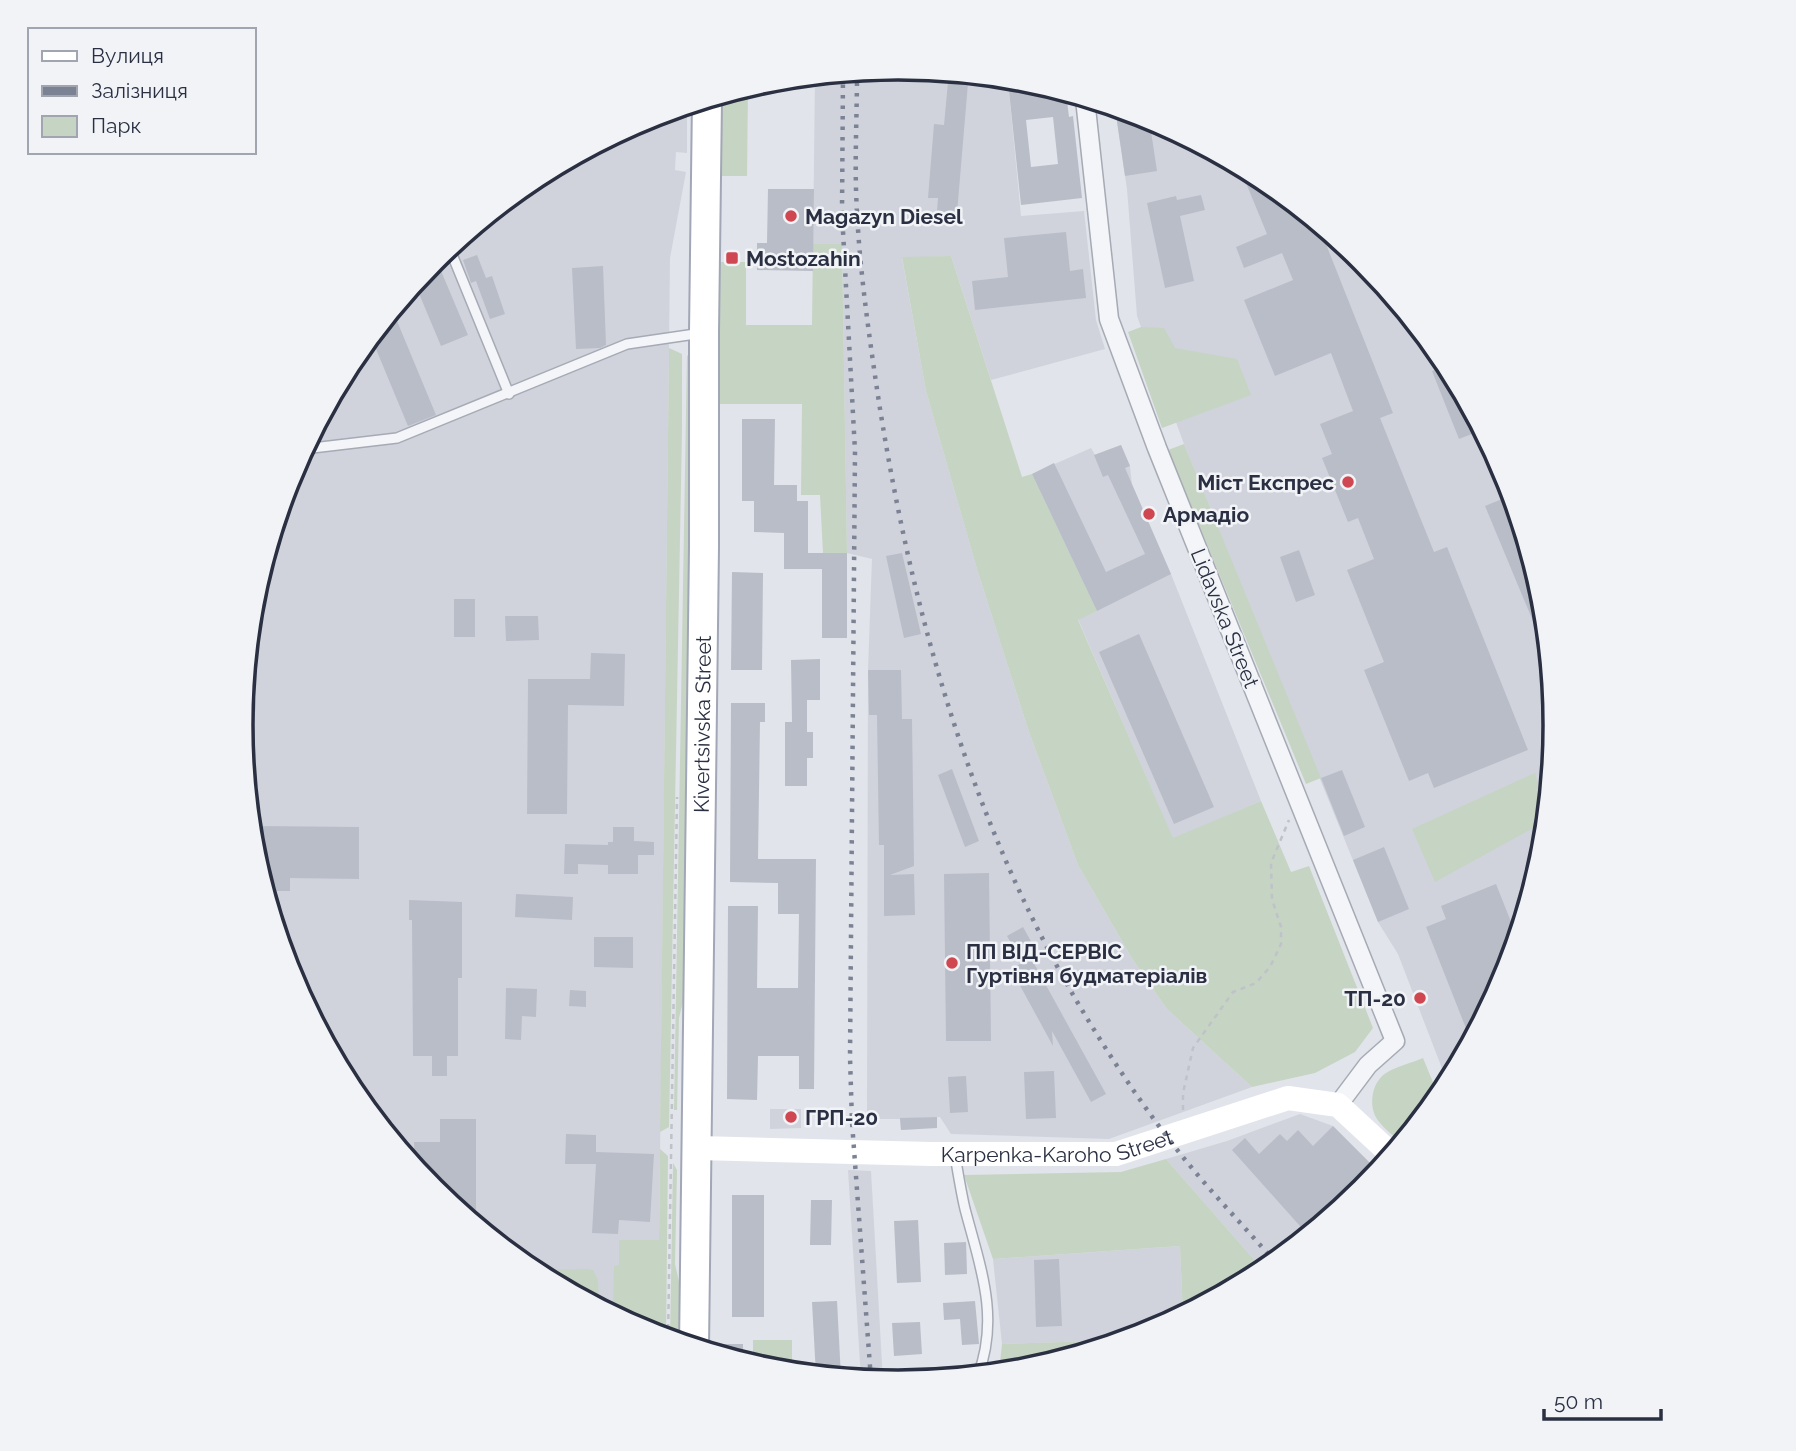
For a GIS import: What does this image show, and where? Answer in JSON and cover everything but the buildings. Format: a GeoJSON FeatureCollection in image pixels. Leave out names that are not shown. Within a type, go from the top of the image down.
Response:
{"type":"FeatureCollection","features":[{"type":"Feature","properties":{"kind":"main road","name":"Kivertsivska Street"},"geometry":{"type":"LineString","coordinates":[[694,1337],[707,110]]}},
{"type":"Feature","properties":{"kind":"main road","name":"Karpenka-Karoho Street"},"geometry":{"type":"LineString","coordinates":[[698,1148],[955,1154],[1116,1154],[1288,1098],[1338,1105]]}},
{"type":"Feature","properties":{"kind":"main road"},"geometry":{"type":"LineString","coordinates":[[1338,1105],[1385,1149]]}},
{"type":"Feature","properties":{"kind":"street","name":"Lidavska Street"},"geometry":{"type":"LineString","coordinates":[[1086,109],[1109,319],[1160,456],[1395,1041],[1368,1065],[1338,1105]]}},
{"type":"Feature","properties":{"kind":"lane"},"geometry":{"type":"LineString","coordinates":[[454,258],[509,394]]}},
{"type":"Feature","properties":{"kind":"lane"},"geometry":{"type":"LineString","coordinates":[[317,448],[397,438],[627,344],[704,332]]}},
{"type":"Feature","properties":{"kind":"lane"},"geometry":{"type":"LineString","coordinates":[[955,1154],[964,1206],[987,1291],[988,1326],[982,1365]]}},
{"type":"Feature","properties":{"kind":"path"},"geometry":{"type":"LineString","coordinates":[[1182,1131],[1183,1093],[1193,1048],[1233,992],[1255,983],[1270,967],[1281,944],[1281,927],[1272,899],[1271,863],[1298,798]]}},
{"type":"Feature","properties":{"kind":"path"},"geometry":{"type":"LineString","coordinates":[[668,1327],[671,1139]]}},
{"type":"Feature","properties":{"kind":"shaded area"},"geometry":{"type":"Polygon","coordinates":[[[898,80],[1009,91],[1021,216],[1084,211],[1096,320],[1105,349],[991,380],[951,256],[902,258],[926,391],[977,569],[1028,729],[1078,865],[1133,960],[1167,1009],[1252,1087],[1109,1139],[951,1134],[940,1117],[916,1118],[916,1129],[901,1130],[900,1119],[867,1119],[868,670],[872,559],[847,553],[842,245],[813,244],[815,86],[898,80]]]}},
{"type":"Feature","properties":{"kind":"shaded area"},"geometry":{"type":"Polygon","coordinates":[[[687,116],[687,153],[676,152],[675,170],[686,172],[670,258],[658,1324],[575,1284],[505,1237],[442,1182],[413,1151],[362,1084],[320,1011],[287,933],[265,851],[254,768],[253,726],[254,683],[265,600],[287,518],[302,479],[339,403],[386,333],[413,300],[473,241],[540,189],[613,147],[687,116]]]}},
{"type":"Feature","properties":{"kind":"shaded area"},"geometry":{"type":"Polygon","coordinates":[[[1117,119],[1183,147],[1220,167],[1291,214],[1323,241],[1383,300],[1434,367],[1476,440],[1509,518],[1531,600],[1542,683],[1542,768],[1537,810],[1531,851],[1509,933],[1476,1011],[1443,1070],[1398,954],[1378,922],[1184,444],[1137,316],[1127,189],[1117,119]]]}},
{"type":"Feature","properties":{"kind":"shaded area"},"geometry":{"type":"Polygon","coordinates":[[[1121,445],[1130,466],[1132,485],[1171,574],[1261,801],[1173,839],[1078,619],[1097,611],[1032,474],[1091,448],[1095,455],[1121,445]]]}},
{"type":"Feature","properties":{"kind":"shaded area"},"geometry":{"type":"Polygon","coordinates":[[[770,1109],[801,1109],[801,1128],[770,1129],[770,1109]]]}},
{"type":"Feature","properties":{"kind":"shaded area"},"geometry":{"type":"Polygon","coordinates":[[[1300,1114],[1333,1126],[1371,1164],[1323,1210],[1256,1262],[1166,1159],[1227,1141],[1300,1114]]]}},
{"type":"Feature","properties":{"kind":"shaded area"},"geometry":{"type":"Polygon","coordinates":[[[848,1170],[871,1171],[882,1370],[860,1369],[848,1170]]]}},
{"type":"Feature","properties":{"kind":"shaded area"},"geometry":{"type":"Polygon","coordinates":[[[1180,1246],[1183,1304],[1089,1341],[1002,1344],[993,1259],[1180,1246]]]}},
{"type":"Feature","properties":{"kind":"green space"},"geometry":{"type":"Polygon","coordinates":[[[748,98],[747,176],[720,176],[721,105],[748,98]]]}},
{"type":"Feature","properties":{"kind":"green space"},"geometry":{"type":"Polygon","coordinates":[[[813,244],[842,244],[847,553],[823,553],[820,495],[801,495],[802,404],[715,404],[717,262],[746,262],[746,325],[812,325],[813,244]]]}},
{"type":"Feature","properties":{"kind":"green space"},"geometry":{"type":"Polygon","coordinates":[[[951,256],[1022,477],[1032,474],[1097,611],[1078,620],[1173,838],[1261,801],[1291,872],[1309,866],[1373,1028],[1355,1052],[1315,1073],[1252,1087],[1167,1009],[1133,960],[1078,865],[1028,729],[977,569],[926,391],[902,257],[951,256]]]}},
{"type":"Feature","properties":{"kind":"green space"},"geometry":{"type":"Polygon","coordinates":[[[1141,327],[1164,328],[1175,348],[1237,359],[1251,395],[1162,428],[1128,332],[1141,327]]]}},
{"type":"Feature","properties":{"kind":"green space"},"geometry":{"type":"Polygon","coordinates":[[[669,348],[682,354],[682,431],[669,1127],[660,1132],[669,348]]]}},
{"type":"Feature","properties":{"kind":"green space"},"geometry":{"type":"Polygon","coordinates":[[[687,355],[695,364],[687,986],[679,1018],[677,1110],[674,1110],[687,355]]]}},
{"type":"Feature","properties":{"kind":"green space"},"geometry":{"type":"Polygon","coordinates":[[[1184,444],[1321,778],[1306,784],[1168,450],[1184,444]]]}},
{"type":"Feature","properties":{"kind":"green space"},"geometry":{"type":"Polygon","coordinates":[[[1535,773],[1539,790],[1534,827],[1435,882],[1412,829],[1535,773]]]}},
{"type":"Feature","properties":{"kind":"green space"},"geometry":{"type":"Polygon","coordinates":[[[1423,1058],[1434,1084],[1394,1137],[1377,1119],[1372,1101],[1377,1082],[1395,1068],[1423,1058]]]}},
{"type":"Feature","properties":{"kind":"green space"},"geometry":{"type":"Polygon","coordinates":[[[660,1149],[668,1156],[666,1327],[613,1304],[614,1266],[619,1265],[619,1240],[659,1240],[660,1149]]]}},
{"type":"Feature","properties":{"kind":"green space"},"geometry":{"type":"Polygon","coordinates":[[[1166,1159],[1256,1262],[1183,1304],[1180,1246],[993,1259],[964,1175],[1121,1172],[1166,1159]]]}},
{"type":"Feature","properties":{"kind":"green space"},"geometry":{"type":"Polygon","coordinates":[[[673,1163],[677,1170],[675,1264],[682,1295],[681,1332],[670,1328],[673,1163]]]}},
{"type":"Feature","properties":{"kind":"green space"},"geometry":{"type":"Polygon","coordinates":[[[552,1270],[593,1270],[598,1280],[599,1296],[575,1284],[552,1270]]]}},
{"type":"Feature","properties":{"kind":"green space"},"geometry":{"type":"Polygon","coordinates":[[[753,1340],[792,1340],[792,1361],[753,1354],[753,1340]]]}},
{"type":"Feature","properties":{"kind":"green space"},"geometry":{"type":"Polygon","coordinates":[[[1089,1341],[1065,1349],[1000,1362],[1002,1344],[1089,1341]]]}},
{"type":"Feature","properties":{"kind":"railway"},"geometry":{"type":"LineString","coordinates":[[857,82],[859,241],[878,396],[891,474],[926,628],[973,778],[1002,852],[1035,923],[1101,1042],[1149,1113],[1184,1158],[1268,1254]]}},
{"type":"Feature","properties":{"kind":"railway"},"geometry":{"type":"LineString","coordinates":[[843,83],[842,213],[855,451],[850,1057],[852,1122],[870,1369]]}},
{"type":"Feature","properties":{"kind":"place","name":"Magazyn Diesel"},"geometry":{"type":"Point","coordinates":[791,216]}},
{"type":"Feature","properties":{"kind":"place","name":"Mostozahin"},"geometry":{"type":"Point","coordinates":[732,258]}},
{"type":"Feature","properties":{"kind":"place","name":"Міст Експрес"},"geometry":{"type":"Point","coordinates":[1348,482]}},
{"type":"Feature","properties":{"kind":"place","name":"Армадіо"},"geometry":{"type":"Point","coordinates":[1149,514]}},
{"type":"Feature","properties":{"kind":"place","name":"ПП ВІД-СЕРВІС Гуртівня будматеріалів"},"geometry":{"type":"Point","coordinates":[952,963]}},
{"type":"Feature","properties":{"kind":"place","name":"ТП-20"},"geometry":{"type":"Point","coordinates":[1420,998]}},
{"type":"Feature","properties":{"kind":"place","name":"ГРП-20"},"geometry":{"type":"Point","coordinates":[791,1117]}}]}
